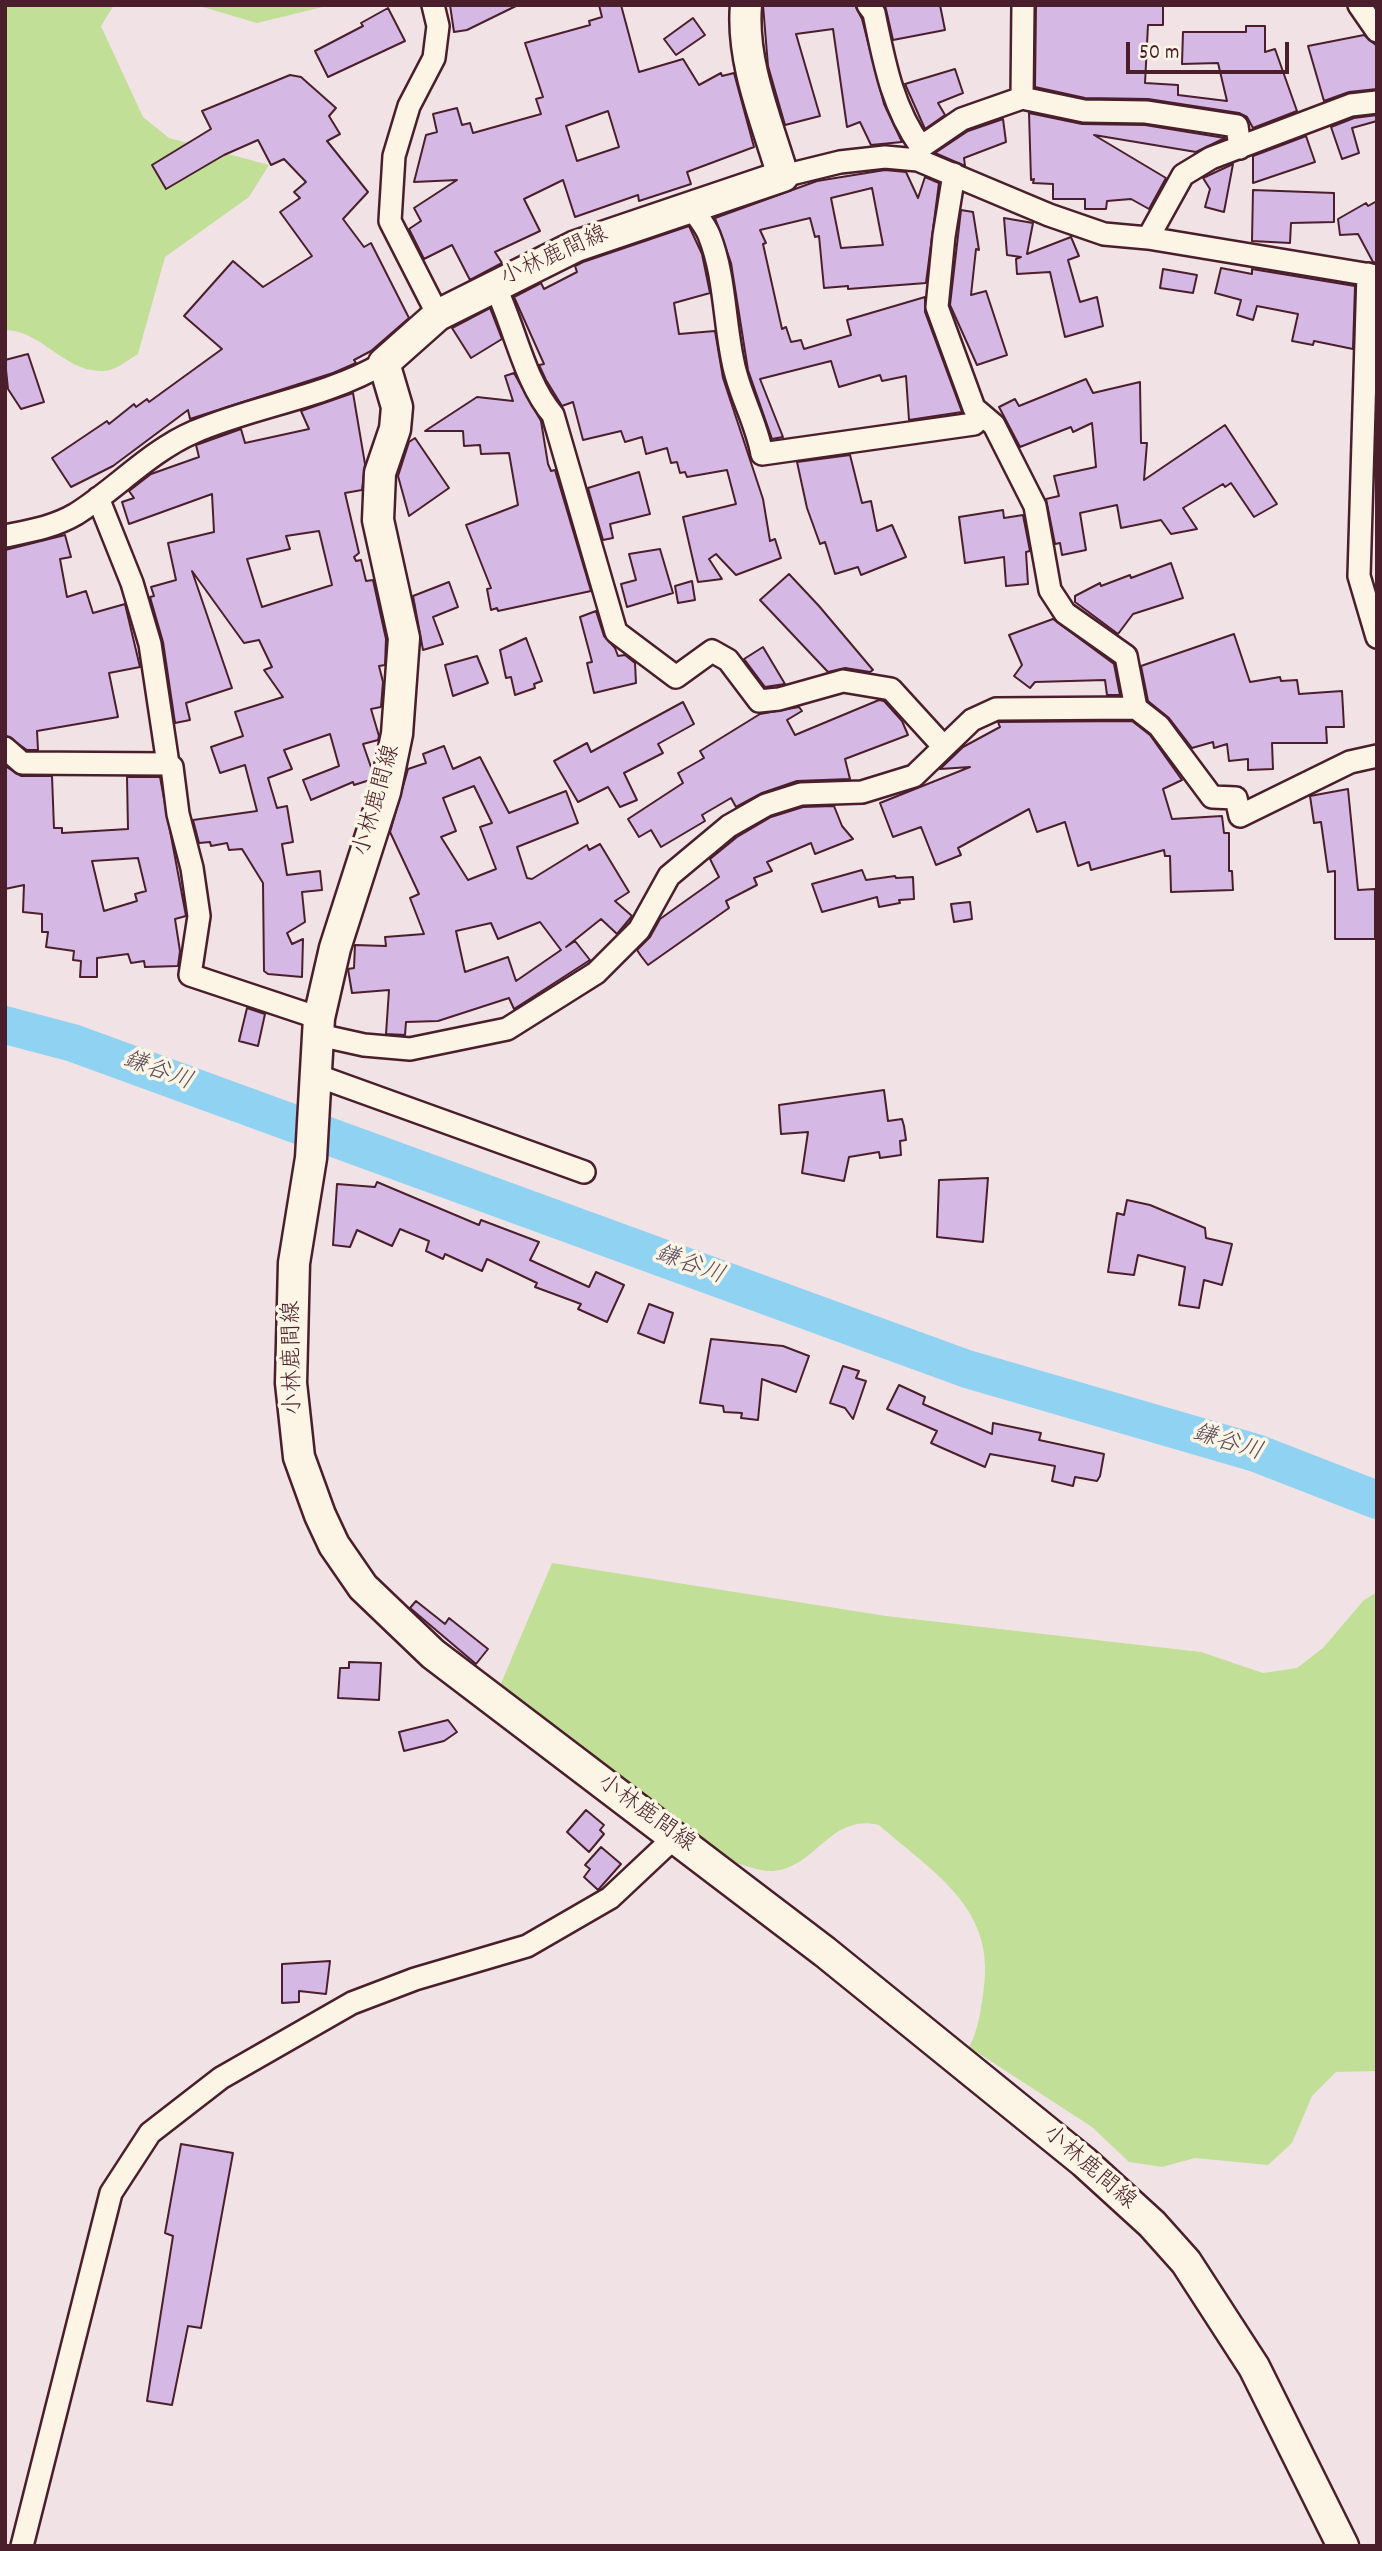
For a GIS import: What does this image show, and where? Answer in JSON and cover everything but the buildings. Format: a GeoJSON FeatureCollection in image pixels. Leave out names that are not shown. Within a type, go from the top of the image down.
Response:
{"type":"FeatureCollection","features":[{"type":"Feature","properties":{"kind":"main road"},"geometry":{"type":"LineString","coordinates":[[746,5],[745,23],[750,62],[783,176]]}},
{"type":"Feature","properties":{"kind":"main road","name":"小林鹿間線"},"geometry":{"type":"LineString","coordinates":[[783,176],[576,246],[494,284],[438,315],[384,363],[397,407],[395,429],[380,473],[378,520],[404,638],[397,734],[385,792],[335,948],[319,1027],[318,1081],[312,1148],[294,1263],[291,1383],[299,1457],[334,1545],[363,1587],[433,1654],[676,1836],[825,1952],[1084,2162],[1152,2224],[1186,2262],[1254,2367],[1343,2546]]}},
{"type":"Feature","properties":{"kind":"street"},"geometry":{"type":"LineString","coordinates":[[433,5],[438,26],[434,58],[409,106],[394,156],[390,222],[438,315]]}},
{"type":"Feature","properties":{"kind":"street"},"geometry":{"type":"LineString","coordinates":[[869,5],[874,13],[889,83],[919,153],[954,174],[1049,215],[1104,234],[1148,238],[1372,275],[1359,576],[1377,636]]}},
{"type":"Feature","properties":{"kind":"street"},"geometry":{"type":"LineString","coordinates":[[1022,98],[1023,5]]}},
{"type":"Feature","properties":{"kind":"street"},"geometry":{"type":"LineString","coordinates":[[1359,5],[1377,31]]}},
{"type":"Feature","properties":{"kind":"street"},"geometry":{"type":"LineString","coordinates":[[783,176],[841,162],[919,153],[962,119],[1022,98],[1084,111],[1146,112],[1237,126],[1240,148]]}},
{"type":"Feature","properties":{"kind":"street"},"geometry":{"type":"LineString","coordinates":[[1148,238],[1183,175],[1211,158],[1351,105],[1377,102]]}},
{"type":"Feature","properties":{"kind":"street"},"geometry":{"type":"LineString","coordinates":[[954,174],[937,307],[974,408],[994,425],[1035,506],[1050,590],[1065,613],[1126,656],[1136,708]]}},
{"type":"Feature","properties":{"kind":"street"},"geometry":{"type":"LineString","coordinates":[[691,207],[709,234],[726,303],[732,361],[744,402],[757,426],[762,453],[974,424],[983,415]]}},
{"type":"Feature","properties":{"kind":"street"},"geometry":{"type":"LineString","coordinates":[[494,284],[511,318],[536,395],[553,415],[615,632],[676,677],[712,651],[729,660],[759,701],[779,699],[843,681],[891,689],[943,746]]}},
{"type":"Feature","properties":{"kind":"street"},"geometry":{"type":"LineString","coordinates":[[5,536],[44,528],[75,515],[176,442],[195,432],[313,395],[363,376],[384,363]]}},
{"type":"Feature","properties":{"kind":"street"},"geometry":{"type":"LineString","coordinates":[[98,498],[132,583],[150,644],[168,764],[172,767],[178,814],[192,868],[199,916],[190,975],[364,1045],[410,1049],[507,1029],[596,973],[639,930],[668,876],[729,826],[766,805],[801,794],[862,792],[914,776],[972,720],[996,709],[1136,708],[1159,726],[1212,797],[1236,797],[1240,816],[1350,762],[1377,756]]}},
{"type":"Feature","properties":{"kind":"street"},"geometry":{"type":"LineString","coordinates":[[5,748],[22,762],[168,764]]}},
{"type":"Feature","properties":{"kind":"street"},"geometry":{"type":"LineString","coordinates":[[318,1081],[584,1172]]}},
{"type":"Feature","properties":{"kind":"street"},"geometry":{"type":"LineString","coordinates":[[22,2546],[111,2193],[150,2133],[220,2078],[352,2003],[415,1979],[527,1946],[610,1898],[676,1836]]}},
{"type":"Feature","properties":{"kind":"green space"},"geometry":{"type":"Polygon","coordinates":[[[5,5],[114,5],[101,26],[143,117],[169,138],[269,165],[249,197],[165,257],[138,354],[108,370],[90,370],[77,365],[30,337],[5,330],[5,5]]]}},
{"type":"Feature","properties":{"kind":"green space"},"geometry":{"type":"Polygon","coordinates":[[[196,5],[331,5],[257,23],[196,5]]]}},
{"type":"Feature","properties":{"kind":"green space"},"geometry":{"type":"Polygon","coordinates":[[[552,1563],[886,1616],[1201,1652],[1263,1673],[1297,1668],[1323,1648],[1364,1600],[1377,1592],[1377,2071],[1336,2072],[1312,2096],[1292,2143],[1268,2165],[1195,2158],[1162,2167],[1129,2162],[1092,2127],[969,2047],[977,2028],[983,1995],[985,1965],[981,1939],[972,1917],[958,1896],[879,1825],[862,1823],[835,1833],[801,1861],[788,1868],[769,1871],[736,1863],[499,1688],[552,1563]]]}},
{"type":"Feature","properties":{"kind":"waterway","name":"鎌谷川"},"geometry":{"type":"LineString","coordinates":[[5,1025],[73,1043],[967,1369],[1256,1453],[1377,1500]]}}]}
